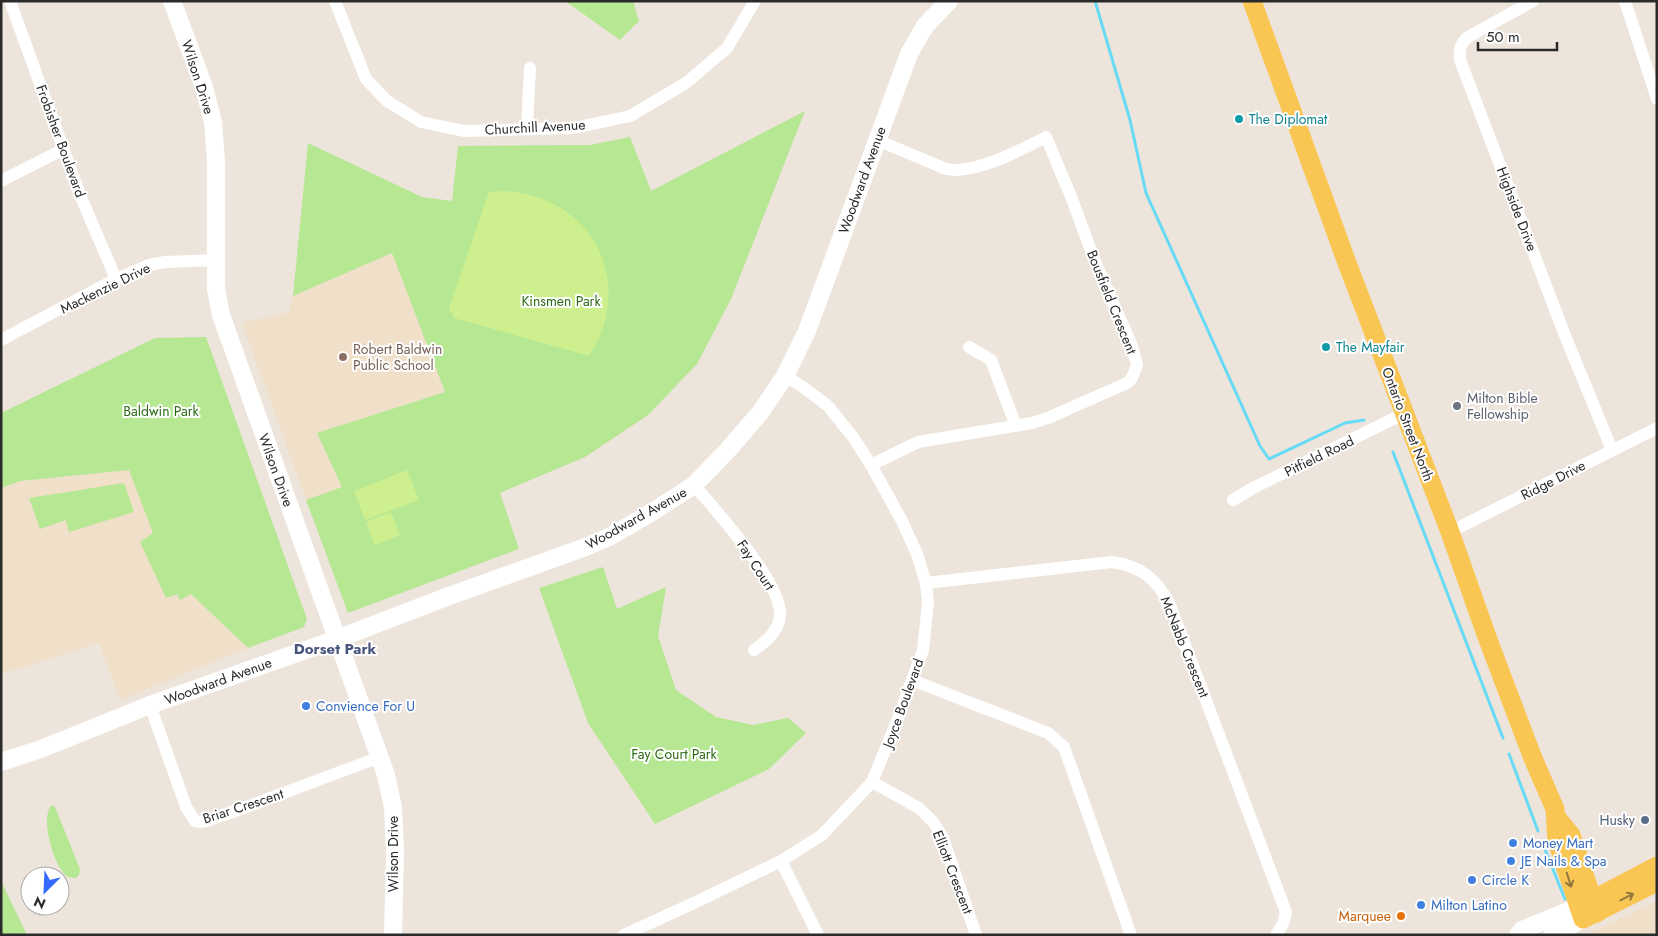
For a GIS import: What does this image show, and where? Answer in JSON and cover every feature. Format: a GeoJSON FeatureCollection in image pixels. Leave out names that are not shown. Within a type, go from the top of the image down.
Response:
{"type":"FeatureCollection","features":[{"type":"Feature","properties":{"kind":"main road","name":"Ontario Street North"},"geometry":{"type":"LineString","coordinates":[[1252,1],[1347,262],[1450,532],[1487,638],[1532,756],[1555,809],[1557,841],[1588,910]]}},
{"type":"Feature","properties":{"kind":"main road"},"geometry":{"type":"LineString","coordinates":[[1588,910],[1657,866]]}},
{"type":"Feature","properties":{"kind":"main road"},"geometry":{"type":"LineString","coordinates":[[1588,910],[1657,882]]}},
{"type":"Feature","properties":{"kind":"street","name":"Wilson Drive"},"geometry":{"type":"LineString","coordinates":[[172,1],[204,87],[213,122],[216,154],[216,289],[221,315],[380,757],[394,807],[393,935]]}},
{"type":"Feature","properties":{"kind":"street","name":"Churchill Avenue"},"geometry":{"type":"LineString","coordinates":[[335,1],[366,79],[387,101],[421,122],[464,131],[574,128],[630,116],[686,83],[727,48],[755,1]]}},
{"type":"Feature","properties":{"kind":"street","name":"Highside Drive"},"geometry":{"type":"LineString","coordinates":[[1533,1],[1468,37],[1461,43],[1459,50],[1460,60],[1564,333],[1612,450]]}},
{"type":"Feature","properties":{"kind":"street"},"geometry":{"type":"LineString","coordinates":[[1625,1],[1657,100]]}},
{"type":"Feature","properties":{"kind":"street","name":"Woodward Avenue"},"geometry":{"type":"LineString","coordinates":[[1,762],[41,749],[150,705],[337,639],[583,548],[609,537],[694,485],[727,451],[760,412],[785,376],[807,331],[909,54],[925,26],[944,2]]}},
{"type":"Feature","properties":{"kind":"street","name":"Frobisher Boulevard"},"geometry":{"type":"LineString","coordinates":[[8,8],[64,149],[80,195],[116,279]]}},
{"type":"Feature","properties":{"kind":"street"},"geometry":{"type":"LineString","coordinates":[[528,129],[530,68]]}},
{"type":"Feature","properties":{"kind":"street","name":"Bousfield Crescent"},"geometry":{"type":"LineString","coordinates":[[871,465],[918,442],[963,433],[1016,426],[1048,418],[1117,388],[1132,378],[1137,365],[1132,346],[1095,262],[1072,199],[1046,137],[1016,152],[973,168],[955,171],[877,140]]}},
{"type":"Feature","properties":{"kind":"street"},"geometry":{"type":"LineString","coordinates":[[1,181],[64,149]]}},
{"type":"Feature","properties":{"kind":"street","name":"Mackenzie Drive"},"geometry":{"type":"LineString","coordinates":[[1,340],[116,279],[149,265],[164,262],[216,260]]}},
{"type":"Feature","properties":{"kind":"street"},"geometry":{"type":"LineString","coordinates":[[970,347],[991,360],[1016,426]]}},
{"type":"Feature","properties":{"kind":"street","name":"Joyce Boulevard"},"geometry":{"type":"LineString","coordinates":[[624,935],[781,861],[822,835],[872,782],[922,650],[928,602],[926,583],[917,554],[902,521],[853,437],[828,406],[785,376]]}},
{"type":"Feature","properties":{"kind":"street","name":"Pitfield Road"},"geometry":{"type":"LineString","coordinates":[[1233,500],[1253,488],[1405,413]]}},
{"type":"Feature","properties":{"kind":"street","name":"Ridge Drive"},"geometry":{"type":"LineString","coordinates":[[1450,532],[1657,428]]}},
{"type":"Feature","properties":{"kind":"street","name":"Fay Court"},"geometry":{"type":"LineString","coordinates":[[694,485],[744,546],[778,600],[780,616],[774,631],[764,644],[754,650]]}},
{"type":"Feature","properties":{"kind":"street","name":"McNabb Crescent"},"geometry":{"type":"LineString","coordinates":[[926,583],[1112,562],[1132,567],[1154,580],[1163,591],[1170,605],[1286,912],[1283,924],[1276,935]]}},
{"type":"Feature","properties":{"kind":"street"},"geometry":{"type":"LineString","coordinates":[[912,680],[1048,733],[1064,747],[1131,935]]}},
{"type":"Feature","properties":{"kind":"street","name":"Briar Crescent"},"geometry":{"type":"LineString","coordinates":[[150,705],[186,807],[195,821],[200,822],[252,805],[380,757]]}},
{"type":"Feature","properties":{"kind":"street","name":"Elliott Crescent"},"geometry":{"type":"LineString","coordinates":[[872,782],[919,808],[934,823],[943,838],[976,935]]}},
{"type":"Feature","properties":{"kind":"street"},"geometry":{"type":"LineString","coordinates":[[781,861],[818,935]]}},
{"type":"Feature","properties":{"kind":"street"},"geometry":{"type":"LineString","coordinates":[[1518,935],[1522,930],[1588,910]]}},
{"type":"Feature","properties":{"kind":"street"},"geometry":{"type":"LineString","coordinates":[[1552,935],[1588,910]]}},
{"type":"Feature","properties":{"kind":"shaded area","name":"Robert Baldwin Public School"},"geometry":{"type":"Polygon","coordinates":[[[392,253],[445,392],[317,433],[342,487],[306,500],[242,323],[289,312],[293,296],[392,253]]]}},
{"type":"Feature","properties":{"kind":"shaded area"},"geometry":{"type":"Polygon","coordinates":[[[129,470],[179,599],[191,594],[248,648],[120,700],[99,643],[1,674],[1,488],[20,481],[129,470]]]}},
{"type":"Feature","properties":{"kind":"shaded area"},"geometry":{"type":"Polygon","coordinates":[[[1657,901],[1657,935],[1585,935],[1657,901]]]}},
{"type":"Feature","properties":{"kind":"green space"},"geometry":{"type":"Polygon","coordinates":[[[565,1],[633,1],[639,21],[620,40],[565,1]]]}},
{"type":"Feature","properties":{"kind":"green space","name":"Kinsmen Park"},"geometry":{"type":"Polygon","coordinates":[[[805,111],[731,299],[697,364],[648,415],[585,457],[500,493],[519,549],[348,613],[306,500],[342,487],[317,433],[445,392],[392,253],[293,296],[308,143],[422,197],[452,201],[458,146],[590,145],[630,137],[651,191],[805,111]]]}},
{"type":"Feature","properties":{"kind":"green space"},"geometry":{"type":"Polygon","coordinates":[[[501,191],[532,196],[559,207],[581,224],[597,246],[606,271],[608,299],[603,327],[589,356],[454,318],[449,308],[489,192],[501,191]]]}},
{"type":"Feature","properties":{"kind":"green space","name":"Baldwin Park"},"geometry":{"type":"Polygon","coordinates":[[[206,337],[307,619],[304,627],[248,648],[191,594],[180,600],[177,594],[166,598],[140,542],[153,533],[129,470],[20,481],[1,488],[1,413],[155,338],[206,337]]]}},
{"type":"Feature","properties":{"kind":"green space"},"geometry":{"type":"Polygon","coordinates":[[[407,470],[419,500],[365,520],[354,491],[407,470]]]}},
{"type":"Feature","properties":{"kind":"green space"},"geometry":{"type":"Polygon","coordinates":[[[124,483],[134,512],[69,532],[66,520],[40,529],[29,498],[124,483]]]}},
{"type":"Feature","properties":{"kind":"green space"},"geometry":{"type":"Polygon","coordinates":[[[391,512],[400,535],[375,545],[366,522],[391,512]]]}},
{"type":"Feature","properties":{"kind":"green space","name":"Fay Court Park"},"geometry":{"type":"Polygon","coordinates":[[[603,567],[617,609],[666,587],[658,636],[676,690],[716,717],[753,725],[788,718],[806,733],[769,769],[655,824],[588,723],[539,588],[603,567]]]}},
{"type":"Feature","properties":{"kind":"green space"},"geometry":{"type":"Polygon","coordinates":[[[52,805],[55,807],[80,869],[79,875],[76,878],[70,877],[70,866],[59,866],[53,854],[48,831],[48,811],[52,805]]]}},
{"type":"Feature","properties":{"kind":"green space"},"geometry":{"type":"Polygon","coordinates":[[[1,881],[27,935],[1,935],[1,881]]]}},
{"type":"Feature","properties":{"kind":"waterway"},"geometry":{"type":"LineString","coordinates":[[1095,1],[1130,120],[1146,193],[1260,446],[1269,459],[1345,423],[1364,420]]}},
{"type":"Feature","properties":{"kind":"waterway"},"geometry":{"type":"LineString","coordinates":[[1393,452],[1503,738]]}},
{"type":"Feature","properties":{"kind":"waterway"},"geometry":{"type":"LineString","coordinates":[[1509,754],[1538,831]]}},
{"type":"Feature","properties":{"kind":"waterway"},"geometry":{"type":"LineString","coordinates":[[1544,847],[1565,899]]}},
{"type":"Feature","properties":{"kind":"place","name":"The Diplomat"},"geometry":{"type":"Point","coordinates":[1239,119]}},
{"type":"Feature","properties":{"kind":"place","name":"The Mayfair"},"geometry":{"type":"Point","coordinates":[1326,347]}},
{"type":"Feature","properties":{"kind":"place","name":"Robert Baldwin Public School"},"geometry":{"type":"Point","coordinates":[343,357]}},
{"type":"Feature","properties":{"kind":"place","name":"Milton Bible Fellowship"},"geometry":{"type":"Point","coordinates":[1457,406]}},
{"type":"Feature","properties":{"kind":"place","name":"Convience For U"},"geometry":{"type":"Point","coordinates":[306,706]}},
{"type":"Feature","properties":{"kind":"place","name":"Husky"},"geometry":{"type":"Point","coordinates":[1645,820]}},
{"type":"Feature","properties":{"kind":"place","name":"Money Mart"},"geometry":{"type":"Point","coordinates":[1513,843]}},
{"type":"Feature","properties":{"kind":"place","name":"JE Nails & Spa"},"geometry":{"type":"Point","coordinates":[1511,861]}},
{"type":"Feature","properties":{"kind":"place","name":"Circle K"},"geometry":{"type":"Point","coordinates":[1472,880]}},
{"type":"Feature","properties":{"kind":"place","name":"Milton Latino"},"geometry":{"type":"Point","coordinates":[1421,905]}},
{"type":"Feature","properties":{"kind":"place","name":"Marquee"},"geometry":{"type":"Point","coordinates":[1401,916]}},
{"type":"Feature","properties":{"kind":"district","name":"Dorset Park"},"geometry":{"type":"Point","coordinates":[335,649]}}]}
